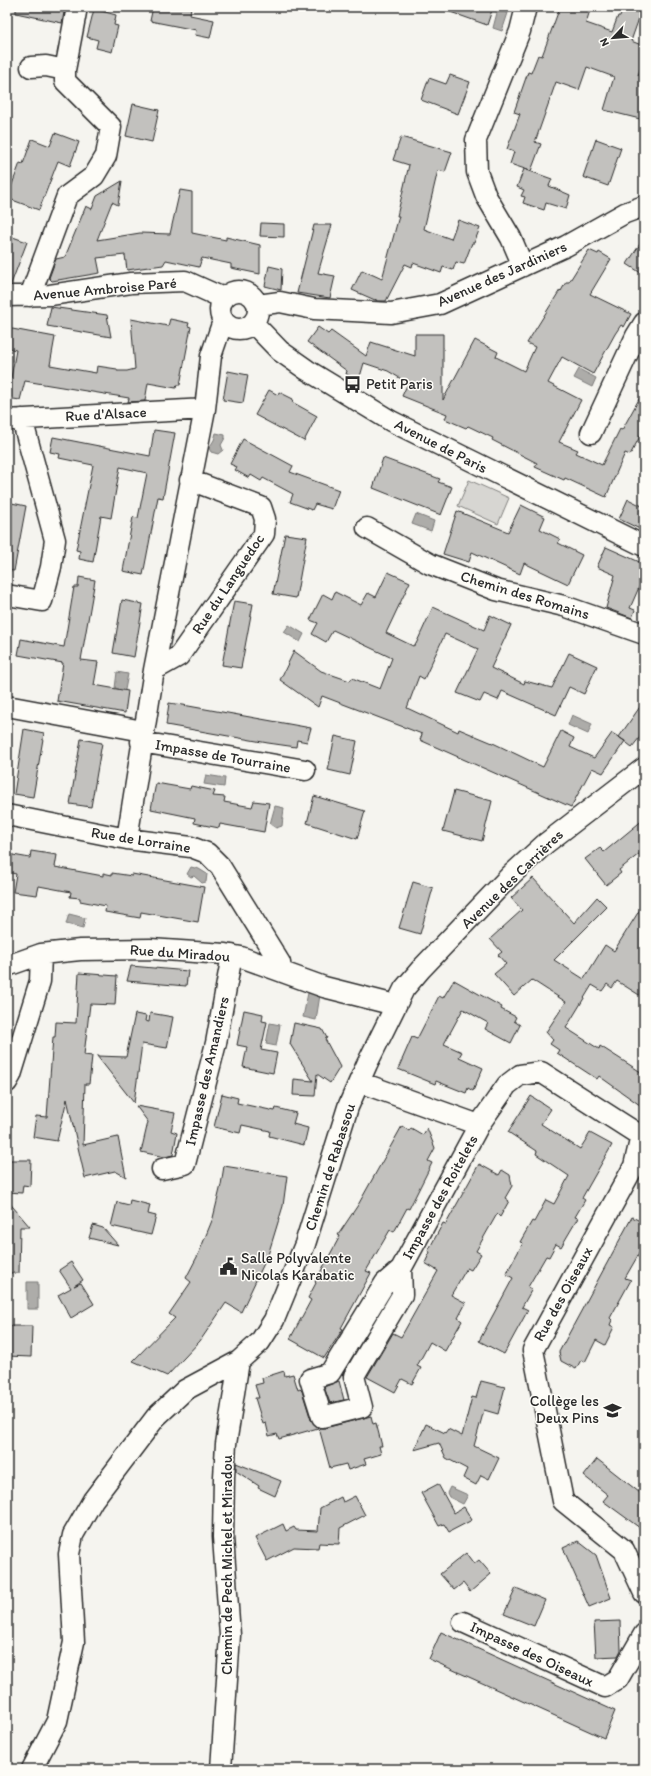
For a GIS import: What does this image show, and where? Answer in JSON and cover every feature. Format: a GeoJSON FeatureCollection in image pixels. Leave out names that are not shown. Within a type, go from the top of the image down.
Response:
{"type":"FeatureCollection","features":[{"type":"Feature","properties":{"kind":"street"},"geometry":{"type":"LineString","coordinates":[[30,296],[66,196],[94,176],[106,156],[111,127],[65,81],[65,70],[77,7]]}},
{"type":"Feature","properties":{"kind":"street"},"geometry":{"type":"LineString","coordinates":[[523,266],[511,238],[484,190],[477,172],[476,140],[520,31],[526,7]]}},
{"type":"Feature","properties":{"kind":"street"},"geometry":{"type":"LineString","coordinates":[[31,66],[46,66],[65,70]]}},
{"type":"Feature","properties":{"kind":"street","name":"Avenue des Jardiniers"},"geometry":{"type":"LineString","coordinates":[[255,314],[280,302],[314,309],[391,313],[410,311],[440,304],[566,246],[625,213],[644,206]]}},
{"type":"Feature","properties":{"kind":"street","name":"Avenue Ambroise Paré"},"geometry":{"type":"LineString","coordinates":[[7,296],[30,296],[131,283],[184,281],[222,298]]}},
{"type":"Feature","properties":{"kind":"street"},"geometry":{"type":"LineString","coordinates":[[239,290],[251,294],[255,314],[249,326],[238,329],[227,325],[223,321],[219,310],[222,298],[232,291],[239,290]]}},
{"type":"Feature","properties":{"kind":"street","name":"Avenue de Paris"},"geometry":{"type":"LineString","coordinates":[[255,314],[280,351],[307,370],[391,421],[644,546]]}},
{"type":"Feature","properties":{"kind":"street"},"geometry":{"type":"LineString","coordinates":[[127,839],[142,737],[154,670],[205,408],[211,356],[223,321]]}},
{"type":"Feature","properties":{"kind":"street"},"geometry":{"type":"LineString","coordinates":[[591,433],[636,336],[644,323]]}},
{"type":"Feature","properties":{"kind":"street","name":"Rue d'Alsace"},"geometry":{"type":"LineString","coordinates":[[14,420],[205,408]]}},
{"type":"Feature","properties":{"kind":"street"},"geometry":{"type":"LineString","coordinates":[[7,595],[42,601],[51,567],[55,540],[14,420]]}},
{"type":"Feature","properties":{"kind":"street","name":"Rue du Languedoc"},"geometry":{"type":"LineString","coordinates":[[154,670],[179,656],[264,534],[265,519],[261,507],[190,480]]}},
{"type":"Feature","properties":{"kind":"street","name":"Chemin des Romains"},"geometry":{"type":"LineString","coordinates":[[367,528],[430,564],[496,590],[564,606],[644,634]]}},
{"type":"Feature","properties":{"kind":"street","name":"Impasse de Tourraine"},"geometry":{"type":"LineString","coordinates":[[7,706],[142,737],[305,770]]}},
{"type":"Feature","properties":{"kind":"street","name":"Avenue des Carrières"},"geometry":{"type":"LineString","coordinates":[[395,1005],[404,989],[421,969],[511,875],[545,844],[644,768]]}},
{"type":"Feature","properties":{"kind":"street","name":"Rue de Lorraine"},"geometry":{"type":"LineString","coordinates":[[7,815],[127,839],[190,847],[207,853],[220,866],[280,963],[282,971]]}},
{"type":"Feature","properties":{"kind":"street","name":"Rue du Miradou"},"geometry":{"type":"LineString","coordinates":[[7,966],[41,954],[80,950],[150,948],[232,955],[282,971],[324,987],[395,1005]]}},
{"type":"Feature","properties":{"kind":"street"},"geometry":{"type":"LineString","coordinates":[[7,1082],[12,1075],[40,981],[41,954]]}},
{"type":"Feature","properties":{"kind":"street","name":"Impasse des Amandiers"},"geometry":{"type":"LineString","coordinates":[[162,1169],[185,1164],[216,1043],[232,955]]}},
{"type":"Feature","properties":{"kind":"street","name":"Chemin de Rabassou"},"geometry":{"type":"LineString","coordinates":[[32,1769],[57,1721],[74,1642],[69,1554],[73,1535],[93,1500],[156,1417],[185,1390],[239,1361],[260,1342],[274,1320],[305,1244],[348,1107],[395,1005]]}},
{"type":"Feature","properties":{"kind":"street","name":"Impasse des Roitelets"},"geometry":{"type":"LineString","coordinates":[[401,1269],[402,1295],[354,1376],[362,1406],[322,1417],[310,1379],[330,1373],[385,1283],[401,1269],[479,1125],[507,1085],[520,1075],[541,1072],[641,1136]]}},
{"type":"Feature","properties":{"kind":"street"},"geometry":{"type":"LineString","coordinates":[[359,1082],[479,1125]]}},
{"type":"Feature","properties":{"kind":"street","name":"Rue des Oiseaux"},"geometry":{"type":"LineString","coordinates":[[641,1136],[634,1166],[532,1350],[563,1501],[624,1550],[644,1593]]}},
{"type":"Feature","properties":{"kind":"street","name":"Chemin de Pech Michel et Miradou"},"geometry":{"type":"LineString","coordinates":[[221,1769],[230,1635],[223,1537],[224,1477],[226,1444],[239,1361]]}},
{"type":"Feature","properties":{"kind":"street","name":"Impasse des Oiseaux"},"geometry":{"type":"LineString","coordinates":[[463,1622],[605,1687],[618,1679],[644,1634]]}},
{"type":"Feature","properties":{"kind":"shaded area"},"geometry":{"type":"Polygon","coordinates":[[[498,9],[508,13],[502,31],[493,28],[498,9]]]}},
{"type":"Feature","properties":{"kind":"shaded area"},"geometry":{"type":"Polygon","coordinates":[[[579,369],[596,378],[592,387],[574,378],[579,369]]]}},
{"type":"Feature","properties":{"kind":"shaded area"},"geometry":{"type":"Polygon","coordinates":[[[216,433],[225,435],[221,445],[223,450],[218,454],[211,452],[209,448],[216,433]]]}},
{"type":"Feature","properties":{"kind":"shaded area"},"geometry":{"type":"Polygon","coordinates":[[[469,480],[509,498],[498,524],[458,506],[469,480]]]}},
{"type":"Feature","properties":{"kind":"shaded area"},"geometry":{"type":"Polygon","coordinates":[[[416,514],[434,521],[431,531],[412,524],[416,514]]]}},
{"type":"Feature","properties":{"kind":"shaded area"},"geometry":{"type":"Polygon","coordinates":[[[289,625],[304,634],[300,642],[284,632],[289,625]]]}},
{"type":"Feature","properties":{"kind":"shaded area"},"geometry":{"type":"Polygon","coordinates":[[[117,672],[128,674],[124,695],[118,694],[119,689],[115,688],[117,672]]]}},
{"type":"Feature","properties":{"kind":"shaded area"},"geometry":{"type":"Polygon","coordinates":[[[572,715],[592,724],[588,734],[568,725],[572,715]]]}},
{"type":"Feature","properties":{"kind":"shaded area"},"geometry":{"type":"Polygon","coordinates":[[[206,775],[225,778],[224,787],[204,784],[206,775]]]}},
{"type":"Feature","properties":{"kind":"shaded area"},"geometry":{"type":"Polygon","coordinates":[[[275,806],[284,808],[282,826],[276,828],[270,824],[275,806]]]}},
{"type":"Feature","properties":{"kind":"shaded area"},"geometry":{"type":"Polygon","coordinates":[[[191,867],[199,869],[207,874],[206,882],[202,883],[194,876],[191,877],[187,874],[191,867]]]}},
{"type":"Feature","properties":{"kind":"shaded area"},"geometry":{"type":"Polygon","coordinates":[[[69,914],[85,918],[83,928],[66,924],[69,914]]]}},
{"type":"Feature","properties":{"kind":"shaded area"},"geometry":{"type":"Polygon","coordinates":[[[308,993],[320,995],[316,1020],[303,1017],[308,993]]]}},
{"type":"Feature","properties":{"kind":"shaded area"},"geometry":{"type":"Polygon","coordinates":[[[270,1023],[280,1025],[276,1046],[266,1044],[270,1023]]]}},
{"type":"Feature","properties":{"kind":"shaded area"},"geometry":{"type":"Polygon","coordinates":[[[27,1282],[38,1282],[38,1309],[27,1309],[27,1282]]]}},
{"type":"Feature","properties":{"kind":"shaded area"},"geometry":{"type":"Polygon","coordinates":[[[450,1487],[468,1495],[463,1504],[449,1497],[447,1493],[450,1487]]]}},
{"type":"Feature","properties":{"kind":"building"},"geometry":{"type":"Polygon","coordinates":[[[16,7],[65,7],[62,23],[16,13],[16,7]]]}},
{"type":"Feature","properties":{"kind":"building"},"geometry":{"type":"Polygon","coordinates":[[[153,7],[191,7],[190,15],[214,20],[210,38],[195,35],[196,30],[150,21],[153,7]]]}},
{"type":"Feature","properties":{"kind":"building"},"geometry":{"type":"Polygon","coordinates":[[[442,7],[493,7],[487,25],[442,9],[442,7]]]}},
{"type":"Feature","properties":{"kind":"building"},"geometry":{"type":"Polygon","coordinates":[[[560,7],[591,7],[586,23],[612,32],[618,16],[620,16],[624,7],[643,7],[631,41],[644,46],[644,59],[638,75],[644,76],[644,120],[604,110],[614,77],[587,67],[579,90],[556,82],[535,142],[541,144],[531,171],[510,164],[514,152],[507,149],[520,114],[514,112],[528,72],[531,73],[538,55],[542,56],[560,7]]]}},
{"type":"Feature","properties":{"kind":"building"},"geometry":{"type":"Polygon","coordinates":[[[94,9],[116,15],[114,25],[118,26],[112,52],[96,48],[98,40],[87,37],[94,9]]]}},
{"type":"Feature","properties":{"kind":"building"},"geometry":{"type":"Polygon","coordinates":[[[450,75],[470,82],[458,114],[421,100],[429,78],[446,84],[450,75]]]}},
{"type":"Feature","properties":{"kind":"building"},"geometry":{"type":"Polygon","coordinates":[[[133,104],[159,110],[152,142],[126,136],[133,104]]]}},
{"type":"Feature","properties":{"kind":"building"},"geometry":{"type":"Polygon","coordinates":[[[55,133],[79,142],[70,166],[58,161],[39,210],[7,198],[20,163],[23,164],[32,139],[50,146],[55,133]]]}},
{"type":"Feature","properties":{"kind":"building"},"geometry":{"type":"Polygon","coordinates":[[[401,137],[452,152],[445,172],[438,170],[424,229],[451,239],[458,220],[480,228],[474,243],[472,243],[464,264],[456,262],[453,270],[443,267],[441,273],[413,263],[412,267],[405,264],[386,301],[376,301],[376,299],[375,300],[352,290],[362,270],[382,279],[399,216],[397,216],[409,165],[393,160],[401,137]]]}},
{"type":"Feature","properties":{"kind":"building"},"geometry":{"type":"Polygon","coordinates":[[[596,139],[621,148],[608,186],[583,177],[596,139]]]}},
{"type":"Feature","properties":{"kind":"building"},"geometry":{"type":"Polygon","coordinates":[[[524,169],[552,179],[549,186],[570,195],[566,209],[546,203],[544,210],[523,203],[525,197],[521,196],[524,190],[517,187],[524,169]]]}},
{"type":"Feature","properties":{"kind":"building"},"geometry":{"type":"Polygon","coordinates":[[[122,181],[118,205],[112,202],[97,240],[140,233],[170,234],[180,190],[192,192],[192,233],[226,240],[226,237],[260,245],[260,274],[231,268],[231,264],[202,258],[199,267],[166,260],[163,265],[127,270],[125,255],[97,258],[100,273],[52,281],[49,278],[56,259],[65,257],[86,206],[92,209],[97,196],[122,181]]]}},
{"type":"Feature","properties":{"kind":"building"},"geometry":{"type":"Polygon","coordinates":[[[261,223],[284,224],[284,237],[260,236],[261,223]]]}},
{"type":"Feature","properties":{"kind":"building"},"geometry":{"type":"Polygon","coordinates":[[[314,225],[332,225],[318,273],[335,276],[330,298],[297,293],[314,225]]]}},
{"type":"Feature","properties":{"kind":"building"},"geometry":{"type":"Polygon","coordinates":[[[7,235],[27,242],[11,284],[7,284],[7,235]]]}},
{"type":"Feature","properties":{"kind":"building"},"geometry":{"type":"Polygon","coordinates":[[[644,238],[644,275],[627,264],[644,238]]]}},
{"type":"Feature","properties":{"kind":"building"},"geometry":{"type":"Polygon","coordinates":[[[589,250],[598,254],[599,252],[611,259],[590,294],[631,314],[624,327],[621,325],[615,334],[593,374],[562,357],[548,383],[581,400],[559,442],[578,450],[576,453],[602,465],[620,429],[622,430],[644,390],[644,429],[630,455],[625,453],[606,497],[565,478],[564,480],[535,467],[537,463],[492,440],[493,438],[468,426],[466,428],[445,419],[447,414],[402,396],[408,383],[388,371],[364,363],[359,380],[346,374],[347,371],[307,342],[318,327],[328,334],[331,331],[366,356],[371,342],[415,356],[415,334],[443,334],[443,400],[475,340],[498,352],[496,357],[524,371],[535,347],[527,343],[560,290],[561,291],[566,282],[569,282],[589,250]]]}},
{"type":"Feature","properties":{"kind":"building"},"geometry":{"type":"Polygon","coordinates":[[[269,266],[282,269],[281,290],[265,286],[269,266]]]}},
{"type":"Feature","properties":{"kind":"building"},"geometry":{"type":"Polygon","coordinates":[[[51,307],[107,315],[111,337],[47,326],[51,307]]]}},
{"type":"Feature","properties":{"kind":"building"},"geometry":{"type":"Polygon","coordinates":[[[131,319],[168,326],[170,319],[189,323],[188,326],[191,327],[180,385],[177,385],[176,388],[148,383],[145,401],[128,402],[129,398],[25,381],[20,400],[7,398],[7,377],[11,378],[16,350],[7,348],[7,328],[55,337],[50,365],[96,373],[97,366],[117,369],[117,371],[127,371],[135,369],[131,319]]]}},
{"type":"Feature","properties":{"kind":"building"},"geometry":{"type":"Polygon","coordinates":[[[228,371],[248,375],[243,403],[223,400],[228,371]]]}},
{"type":"Feature","properties":{"kind":"building"},"geometry":{"type":"Polygon","coordinates":[[[269,390],[278,395],[279,392],[293,399],[292,402],[317,416],[304,441],[255,415],[269,390]]]}},
{"type":"Feature","properties":{"kind":"building"},"geometry":{"type":"Polygon","coordinates":[[[154,430],[175,433],[163,498],[158,497],[143,575],[123,571],[133,517],[138,518],[147,473],[120,467],[111,518],[101,516],[93,562],[79,559],[80,551],[76,550],[93,465],[59,458],[60,454],[50,452],[53,437],[150,456],[154,430]]]}},
{"type":"Feature","properties":{"kind":"building"},"geometry":{"type":"Polygon","coordinates":[[[243,439],[293,466],[290,472],[339,490],[332,509],[315,504],[312,510],[290,502],[293,494],[263,478],[261,481],[251,475],[249,478],[235,470],[237,467],[230,464],[243,439]]]}},
{"type":"Feature","properties":{"kind":"building"},"geometry":{"type":"Polygon","coordinates":[[[383,458],[440,479],[438,482],[452,487],[441,515],[373,488],[383,458]]]}},
{"type":"Feature","properties":{"kind":"building"},"geometry":{"type":"Polygon","coordinates":[[[628,499],[644,507],[644,531],[619,519],[628,499]]]}},
{"type":"Feature","properties":{"kind":"building"},"geometry":{"type":"Polygon","coordinates":[[[7,502],[26,506],[14,571],[7,570],[7,502]]]}},
{"type":"Feature","properties":{"kind":"building"},"geometry":{"type":"Polygon","coordinates":[[[521,505],[545,517],[540,529],[560,539],[558,543],[582,555],[568,584],[524,563],[520,574],[472,552],[469,562],[443,554],[457,511],[508,532],[521,505]]]}},
{"type":"Feature","properties":{"kind":"building"},"geometry":{"type":"Polygon","coordinates":[[[285,534],[307,537],[296,598],[273,594],[285,534]]]}},
{"type":"Feature","properties":{"kind":"building"},"geometry":{"type":"Polygon","coordinates":[[[606,547],[644,564],[644,576],[630,608],[635,610],[632,618],[606,608],[615,575],[597,567],[606,547]]]}},
{"type":"Feature","properties":{"kind":"building"},"geometry":{"type":"Polygon","coordinates":[[[388,572],[410,582],[386,633],[413,646],[416,644],[433,607],[484,630],[490,615],[511,625],[491,668],[524,684],[525,681],[552,688],[569,653],[597,666],[584,694],[569,687],[556,715],[502,691],[498,700],[484,694],[480,702],[457,693],[478,649],[445,634],[424,679],[419,676],[407,708],[458,732],[459,729],[495,744],[543,767],[561,731],[574,738],[570,747],[594,758],[612,733],[625,741],[603,773],[592,768],[571,807],[420,740],[422,734],[322,696],[318,707],[280,680],[294,651],[321,671],[350,681],[352,678],[380,689],[392,658],[333,630],[326,642],[312,634],[318,623],[310,620],[323,594],[332,599],[335,592],[361,605],[368,593],[376,597],[388,572]]]}},
{"type":"Feature","properties":{"kind":"building"},"geometry":{"type":"Polygon","coordinates":[[[79,577],[95,580],[81,660],[98,662],[94,685],[128,691],[125,713],[57,701],[63,663],[18,655],[21,639],[64,647],[74,587],[78,587],[79,577]]]}},
{"type":"Feature","properties":{"kind":"building"},"geometry":{"type":"Polygon","coordinates":[[[122,600],[143,604],[134,657],[113,653],[122,600]]]}},
{"type":"Feature","properties":{"kind":"building"},"geometry":{"type":"Polygon","coordinates":[[[234,601],[253,604],[241,668],[222,665],[234,601]]]}},
{"type":"Feature","properties":{"kind":"building"},"geometry":{"type":"Polygon","coordinates":[[[644,701],[644,732],[632,747],[619,737],[644,701]]]}},
{"type":"Feature","properties":{"kind":"building"},"geometry":{"type":"Polygon","coordinates":[[[169,703],[311,728],[307,742],[297,740],[296,747],[268,743],[166,725],[169,703]]]}},
{"type":"Feature","properties":{"kind":"building"},"geometry":{"type":"Polygon","coordinates":[[[24,729],[44,733],[33,797],[14,794],[24,729]]]}},
{"type":"Feature","properties":{"kind":"building"},"geometry":{"type":"Polygon","coordinates":[[[335,736],[357,741],[350,775],[328,770],[335,736]]]}},
{"type":"Feature","properties":{"kind":"building"},"geometry":{"type":"Polygon","coordinates":[[[81,739],[102,743],[91,807],[70,804],[81,739]]]}},
{"type":"Feature","properties":{"kind":"building"},"geometry":{"type":"Polygon","coordinates":[[[156,783],[190,789],[191,786],[215,791],[213,796],[225,797],[224,802],[252,807],[254,801],[269,803],[264,832],[220,824],[219,828],[194,823],[195,818],[151,809],[156,783]]]}},
{"type":"Feature","properties":{"kind":"building"},"geometry":{"type":"Polygon","coordinates":[[[454,791],[492,801],[482,841],[443,831],[454,791]]]}},
{"type":"Feature","properties":{"kind":"building"},"geometry":{"type":"Polygon","coordinates":[[[314,796],[365,811],[357,839],[307,823],[314,796]]]}},
{"type":"Feature","properties":{"kind":"building"},"geometry":{"type":"Polygon","coordinates":[[[644,819],[644,850],[619,870],[621,873],[606,885],[585,859],[600,848],[604,852],[644,819]]]}},
{"type":"Feature","properties":{"kind":"building"},"geometry":{"type":"Polygon","coordinates":[[[31,851],[57,855],[55,867],[103,876],[103,873],[132,876],[132,874],[204,887],[198,922],[141,912],[140,918],[105,912],[106,906],[80,901],[80,898],[70,897],[71,892],[39,886],[37,895],[13,892],[16,874],[7,872],[7,854],[30,858],[31,851]]]}},
{"type":"Feature","properties":{"kind":"building"},"geometry":{"type":"Polygon","coordinates":[[[533,878],[574,923],[597,897],[607,907],[554,960],[584,979],[605,945],[614,951],[644,903],[644,998],[617,981],[612,988],[607,984],[602,991],[592,985],[566,1028],[599,1049],[600,1046],[644,1074],[644,1108],[599,1076],[597,1079],[557,1053],[559,1050],[550,1044],[553,1040],[546,1032],[566,1002],[532,980],[514,996],[494,974],[506,964],[498,955],[502,952],[490,939],[522,910],[511,898],[533,878]]]}},
{"type":"Feature","properties":{"kind":"building"},"geometry":{"type":"Polygon","coordinates":[[[413,882],[433,888],[420,934],[399,928],[413,882]]]}},
{"type":"Feature","properties":{"kind":"building"},"geometry":{"type":"Polygon","coordinates":[[[131,966],[188,971],[186,986],[127,981],[131,966]]]}},
{"type":"Feature","properties":{"kind":"building"},"geometry":{"type":"Polygon","coordinates":[[[79,973],[117,976],[115,1005],[90,1004],[84,1055],[92,1056],[89,1084],[85,1084],[83,1145],[118,1137],[126,1177],[115,1171],[85,1178],[67,1099],[57,1141],[33,1137],[36,1116],[47,1117],[53,1037],[55,1037],[56,1022],[76,1023],[79,973]]]}},
{"type":"Feature","properties":{"kind":"building"},"geometry":{"type":"Polygon","coordinates":[[[454,980],[502,1007],[501,1009],[516,1017],[514,1021],[520,1025],[511,1043],[485,1029],[488,1023],[463,1009],[444,1044],[462,1052],[459,1057],[483,1068],[473,1091],[468,1088],[466,1093],[436,1081],[435,1084],[398,1069],[412,1037],[417,1039],[439,996],[443,998],[454,980]]]}},
{"type":"Feature","properties":{"kind":"building"},"geometry":{"type":"Polygon","coordinates":[[[244,1010],[263,1014],[262,1021],[267,1022],[261,1050],[277,1053],[273,1073],[243,1067],[247,1047],[237,1045],[244,1010]]]}},
{"type":"Feature","properties":{"kind":"building"},"geometry":{"type":"Polygon","coordinates":[[[150,1013],[173,1017],[167,1048],[142,1044],[134,1103],[97,1056],[126,1057],[135,1014],[146,1016],[145,1021],[149,1022],[150,1013]]]}},
{"type":"Feature","properties":{"kind":"building"},"geometry":{"type":"Polygon","coordinates":[[[294,1023],[322,1029],[327,1038],[325,1039],[340,1067],[330,1083],[317,1074],[315,1096],[293,1095],[294,1079],[313,1081],[290,1044],[294,1023]]]}},
{"type":"Feature","properties":{"kind":"building"},"geometry":{"type":"Polygon","coordinates":[[[222,1094],[238,1098],[237,1103],[275,1111],[276,1108],[296,1113],[293,1124],[308,1128],[304,1145],[269,1136],[270,1131],[242,1125],[240,1133],[214,1127],[222,1094]]]}},
{"type":"Feature","properties":{"kind":"building"},"geometry":{"type":"Polygon","coordinates":[[[531,1096],[551,1109],[541,1124],[580,1149],[590,1133],[612,1145],[582,1198],[585,1200],[575,1217],[578,1218],[561,1247],[556,1244],[549,1257],[546,1256],[528,1287],[532,1289],[522,1307],[528,1310],[504,1354],[479,1341],[513,1278],[506,1274],[523,1243],[520,1242],[532,1221],[534,1222],[546,1200],[554,1204],[569,1176],[536,1154],[537,1151],[508,1132],[531,1096]]]}},
{"type":"Feature","properties":{"kind":"building"},"geometry":{"type":"Polygon","coordinates":[[[136,1106],[175,1113],[171,1131],[177,1133],[173,1155],[165,1157],[141,1152],[148,1122],[136,1106]]]}},
{"type":"Feature","properties":{"kind":"building"},"geometry":{"type":"Polygon","coordinates":[[[402,1126],[409,1131],[411,1128],[423,1135],[427,1128],[435,1148],[428,1161],[432,1163],[409,1209],[407,1208],[394,1232],[390,1230],[366,1271],[371,1273],[341,1328],[343,1329],[324,1358],[290,1339],[311,1300],[308,1298],[340,1236],[338,1235],[358,1205],[402,1126]]]}},
{"type":"Feature","properties":{"kind":"building"},"geometry":{"type":"Polygon","coordinates":[[[7,1160],[31,1160],[30,1186],[23,1185],[22,1193],[7,1192],[7,1160]]]}},
{"type":"Feature","properties":{"kind":"building"},"geometry":{"type":"Polygon","coordinates":[[[479,1164],[499,1175],[502,1170],[510,1175],[512,1186],[505,1198],[509,1201],[500,1217],[497,1214],[476,1251],[481,1254],[471,1270],[467,1268],[451,1295],[466,1303],[458,1318],[462,1321],[445,1351],[430,1342],[417,1366],[421,1368],[412,1384],[402,1379],[395,1392],[367,1377],[393,1333],[401,1337],[438,1271],[425,1263],[430,1252],[428,1251],[443,1223],[446,1224],[479,1164]]]}},
{"type":"Feature","properties":{"kind":"building","name":"Salle Polyvalente Nicolas Karabatic"},"geometry":{"type":"Polygon","coordinates":[[[224,1166],[287,1176],[283,1206],[268,1255],[241,1312],[226,1303],[200,1341],[167,1376],[133,1361],[175,1318],[169,1314],[191,1282],[186,1278],[198,1255],[213,1218],[224,1166]]]}},
{"type":"Feature","properties":{"kind":"building"},"geometry":{"type":"Polygon","coordinates":[[[7,1200],[30,1227],[20,1227],[19,1273],[7,1273],[7,1200]]]}},
{"type":"Feature","properties":{"kind":"building"},"geometry":{"type":"Polygon","coordinates":[[[130,1200],[150,1205],[148,1214],[156,1216],[151,1235],[111,1226],[117,1202],[129,1205],[130,1200]]]}},
{"type":"Feature","properties":{"kind":"building"},"geometry":{"type":"Polygon","coordinates":[[[632,1217],[644,1223],[644,1245],[625,1278],[631,1280],[610,1318],[612,1320],[610,1325],[614,1327],[605,1345],[596,1340],[585,1362],[581,1360],[576,1369],[561,1361],[559,1352],[632,1217]]]}},
{"type":"Feature","properties":{"kind":"building"},"geometry":{"type":"Polygon","coordinates":[[[93,1225],[103,1228],[118,1245],[89,1238],[93,1225]]]}},
{"type":"Feature","properties":{"kind":"building"},"geometry":{"type":"Polygon","coordinates":[[[71,1262],[83,1280],[74,1286],[81,1283],[94,1304],[71,1318],[58,1295],[71,1288],[59,1270],[71,1262]]]}},
{"type":"Feature","properties":{"kind":"building"},"geometry":{"type":"Polygon","coordinates":[[[7,1326],[32,1326],[31,1357],[7,1356],[7,1326]]]}},
{"type":"Feature","properties":{"kind":"building"},"geometry":{"type":"Polygon","coordinates":[[[284,1371],[285,1376],[293,1374],[298,1390],[300,1389],[302,1391],[311,1420],[318,1428],[279,1439],[277,1434],[269,1436],[266,1423],[263,1424],[255,1398],[259,1398],[255,1385],[263,1383],[262,1378],[284,1371]]]}},
{"type":"Feature","properties":{"kind":"building"},"geometry":{"type":"Polygon","coordinates":[[[339,1381],[344,1400],[330,1403],[324,1387],[339,1381]]]}},
{"type":"Feature","properties":{"kind":"building"},"geometry":{"type":"Polygon","coordinates":[[[481,1381],[505,1387],[498,1414],[484,1410],[474,1446],[499,1458],[489,1479],[481,1475],[476,1485],[463,1478],[467,1469],[446,1458],[439,1443],[414,1450],[426,1424],[445,1433],[448,1429],[462,1436],[472,1397],[476,1398],[481,1381]]]}},
{"type":"Feature","properties":{"kind":"building"},"geometry":{"type":"Polygon","coordinates":[[[371,1416],[373,1424],[376,1423],[382,1446],[379,1446],[381,1454],[364,1459],[366,1464],[348,1470],[346,1464],[330,1468],[319,1428],[325,1428],[371,1416]]]}},
{"type":"Feature","properties":{"kind":"building"},"geometry":{"type":"Polygon","coordinates":[[[597,1459],[644,1496],[644,1531],[603,1501],[608,1495],[584,1476],[597,1459]]]}},
{"type":"Feature","properties":{"kind":"building"},"geometry":{"type":"Polygon","coordinates":[[[236,1463],[281,1481],[275,1496],[258,1488],[259,1486],[236,1471],[236,1463]]]}},
{"type":"Feature","properties":{"kind":"building"},"geometry":{"type":"Polygon","coordinates":[[[438,1484],[454,1513],[464,1507],[472,1520],[449,1532],[444,1524],[439,1526],[421,1493],[438,1484]]]}},
{"type":"Feature","properties":{"kind":"building"},"geometry":{"type":"Polygon","coordinates":[[[355,1496],[365,1515],[340,1528],[339,1544],[319,1543],[318,1548],[294,1547],[267,1561],[255,1538],[283,1524],[286,1531],[294,1527],[296,1530],[318,1531],[320,1508],[341,1497],[343,1502],[355,1496]]]}},
{"type":"Feature","properties":{"kind":"building"},"geometry":{"type":"Polygon","coordinates":[[[578,1541],[596,1555],[611,1598],[589,1607],[563,1548],[578,1541]]]}},
{"type":"Feature","properties":{"kind":"building"},"geometry":{"type":"Polygon","coordinates":[[[466,1553],[474,1564],[479,1560],[491,1574],[470,1592],[463,1583],[454,1590],[440,1574],[466,1553]]]}},
{"type":"Feature","properties":{"kind":"building"},"geometry":{"type":"Polygon","coordinates":[[[516,1588],[545,1600],[534,1626],[504,1614],[516,1588]]]}},
{"type":"Feature","properties":{"kind":"building"},"geometry":{"type":"Polygon","coordinates":[[[620,1621],[621,1650],[618,1656],[596,1657],[594,1622],[620,1621]]]}},
{"type":"Feature","properties":{"kind":"building"},"geometry":{"type":"Polygon","coordinates":[[[441,1632],[615,1711],[604,1738],[429,1659],[441,1632]]]}},
{"type":"Feature","properties":{"kind":"place","name":"Petit Paris"},"geometry":{"type":"Point","coordinates":[353,384]}},
{"type":"Feature","properties":{"kind":"place","name":"Salle Polyvalente Nicolas Karabatic"},"geometry":{"type":"Point","coordinates":[228,1267]}},
{"type":"Feature","properties":{"kind":"place","name":"Collège les Deux Pins"},"geometry":{"type":"Point","coordinates":[612,1410]}}]}
